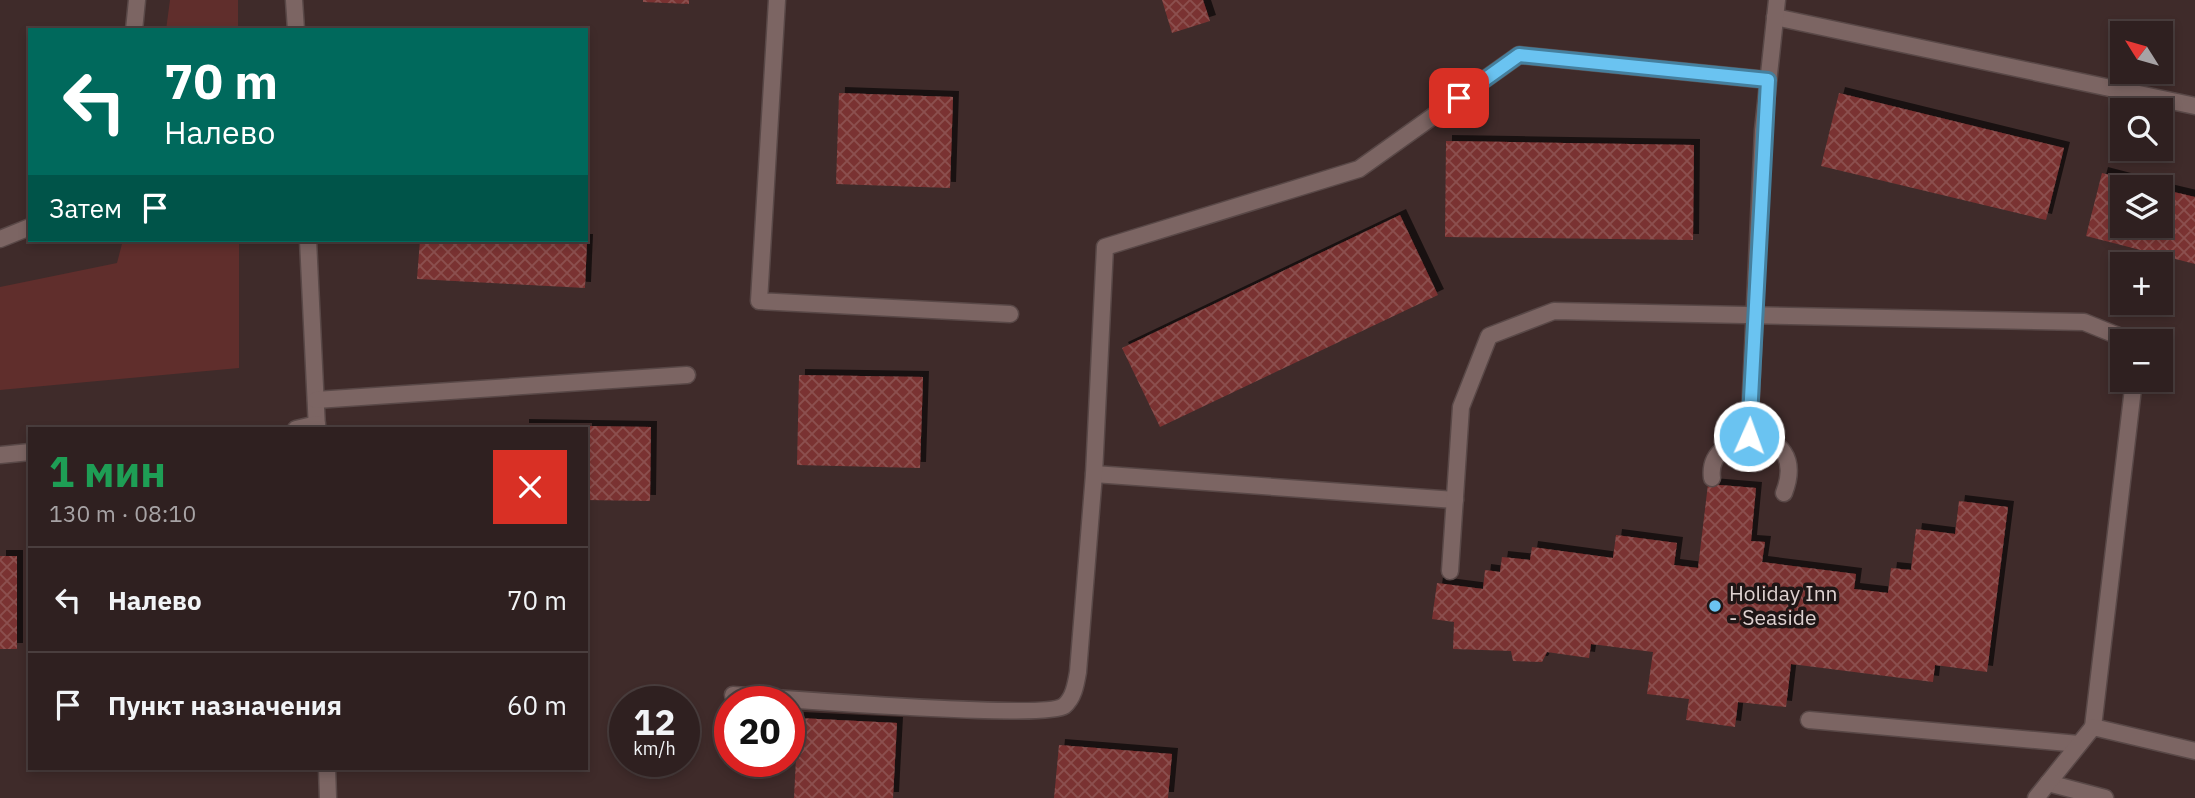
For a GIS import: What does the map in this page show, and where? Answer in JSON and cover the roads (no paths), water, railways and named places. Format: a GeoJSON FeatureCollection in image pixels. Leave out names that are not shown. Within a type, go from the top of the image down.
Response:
{"type":"FeatureCollection","features":[{"type":"Feature","properties":{"kind":"lane"},"geometry":{"type":"LineString","coordinates":[[134,28],[137,0]]}},
{"type":"Feature","properties":{"kind":"lane"},"geometry":{"type":"LineString","coordinates":[[294,0],[296,28]]}},
{"type":"Feature","properties":{"kind":"lane"},"geometry":{"type":"LineString","coordinates":[[777,0],[759,301],[1010,314]]}},
{"type":"Feature","properties":{"kind":"lane"},"geometry":{"type":"LineString","coordinates":[[1749,436],[1768,80],[1777,0]]}},
{"type":"Feature","properties":{"kind":"lane"},"geometry":{"type":"LineString","coordinates":[[1775,17],[2195,106]]}},
{"type":"Feature","properties":{"kind":"lane"},"geometry":{"type":"LineString","coordinates":[[805,699],[1005,711],[1055,710],[1065,705],[1072,694],[1078,672],[1094,474],[1105,247],[1359,169],[1519,55],[1768,80]]}},
{"type":"Feature","properties":{"kind":"lane"},"geometry":{"type":"LineString","coordinates":[[0,239],[28,228]]}},
{"type":"Feature","properties":{"kind":"lane"},"geometry":{"type":"LineString","coordinates":[[308,242],[317,426]]}},
{"type":"Feature","properties":{"kind":"lane"},"geometry":{"type":"LineString","coordinates":[[1450,571],[1461,407],[1489,336],[1554,311],[2084,322],[2110,333]]}},
{"type":"Feature","properties":{"kind":"lane"},"geometry":{"type":"LineString","coordinates":[[316,400],[687,375]]}},
{"type":"Feature","properties":{"kind":"lane"},"geometry":{"type":"LineString","coordinates":[[2036,798],[2093,727],[2133,392]]}},
{"type":"Feature","properties":{"kind":"lane"},"geometry":{"type":"LineString","coordinates":[[1712,478],[1711,468],[1716,459],[1735,442],[1749,436],[1768,440],[1782,451],[1790,477],[1784,493]]}},
{"type":"Feature","properties":{"kind":"lane"},"geometry":{"type":"LineString","coordinates":[[0,455],[28,452]]}},
{"type":"Feature","properties":{"kind":"lane"},"geometry":{"type":"LineString","coordinates":[[1094,474],[1455,500]]}},
{"type":"Feature","properties":{"kind":"lane"},"geometry":{"type":"LineString","coordinates":[[1809,720],[2079,744]]}},
{"type":"Feature","properties":{"kind":"lane"},"geometry":{"type":"LineString","coordinates":[[2093,727],[2195,751]]}},
{"type":"Feature","properties":{"kind":"lane"},"geometry":{"type":"LineString","coordinates":[[327,770],[328,798]]}},
{"type":"Feature","properties":{"kind":"lane"},"geometry":{"type":"LineString","coordinates":[[2048,783],[2105,798]]}},
{"type":"Feature","properties":{"kind":"place","name":"Holiday Inn - Seaside"},"geometry":{"type":"Point","coordinates":[1715,606]}}]}
